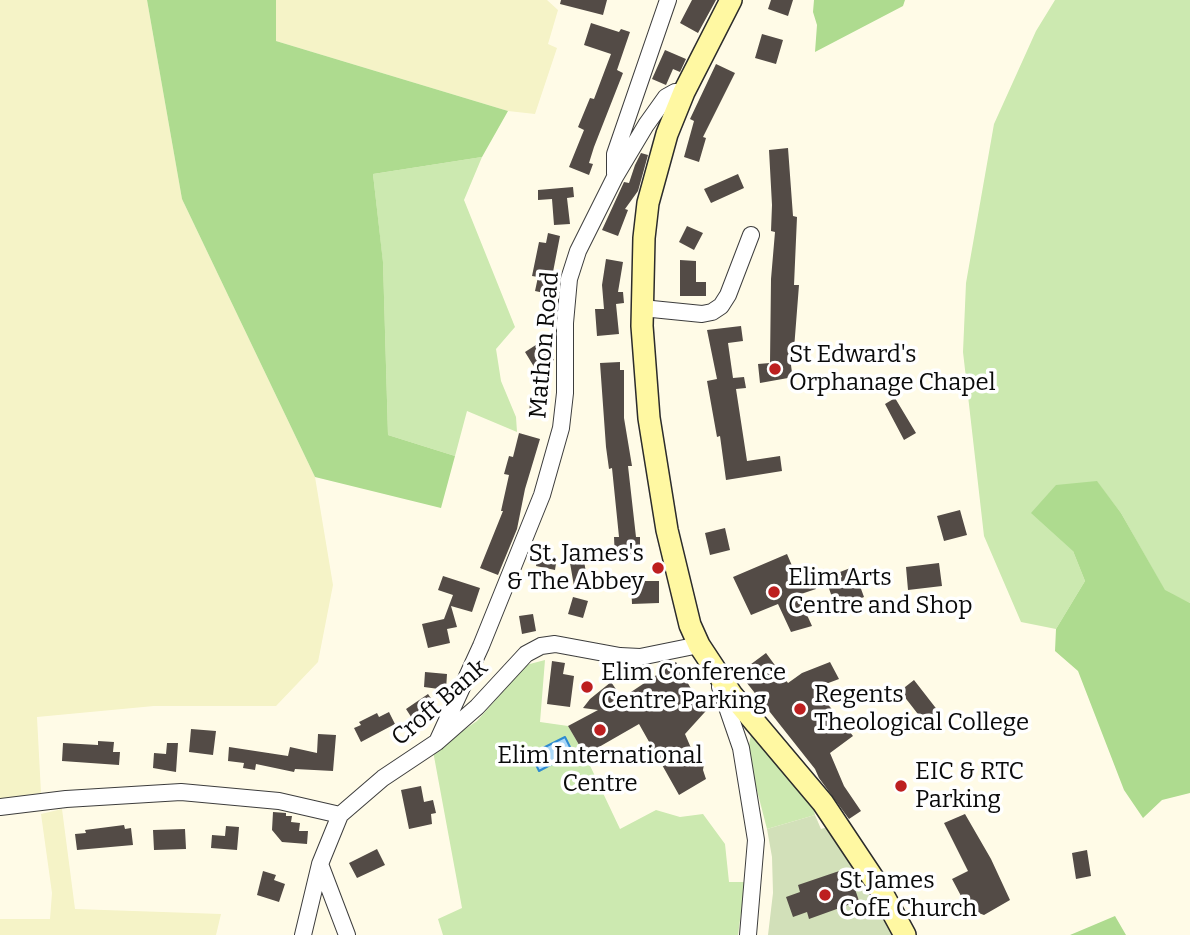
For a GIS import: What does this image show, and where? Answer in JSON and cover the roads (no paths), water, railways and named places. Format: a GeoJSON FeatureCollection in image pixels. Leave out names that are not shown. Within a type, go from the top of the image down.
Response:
{"type":"FeatureCollection","features":[{"type":"Feature","properties":{"kind":"main road"},"geometry":{"type":"LineString","coordinates":[[731,0],[684,92],[667,134],[648,203],[642,308],[654,464],[675,567],[690,625],[699,645],[733,695],[823,803],[879,887],[905,935]]}},
{"type":"Feature","properties":{"kind":"street"},"geometry":{"type":"LineString","coordinates":[[615,177],[615,154],[668,0]]}},
{"type":"Feature","properties":{"kind":"street","name":"Mathon Road"},"geometry":{"type":"LineString","coordinates":[[437,742],[481,646],[542,495],[561,428],[565,393],[565,323],[569,279],[589,226],[646,125],[666,97],[675,92],[684,92]]}},
{"type":"Feature","properties":{"kind":"street"},"geometry":{"type":"LineString","coordinates":[[642,308],[702,314],[721,306],[729,295],[751,235]]}},
{"type":"Feature","properties":{"kind":"street","name":"Croft Bank"},"geometry":{"type":"LineString","coordinates":[[303,935],[320,864],[340,815],[383,778],[437,742],[477,707],[519,660],[541,646],[555,643],[620,656],[640,657],[699,645]]}},
{"type":"Feature","properties":{"kind":"street"},"geometry":{"type":"LineString","coordinates":[[714,668],[741,748],[756,840],[748,935]]}},
{"type":"Feature","properties":{"kind":"street"},"geometry":{"type":"LineString","coordinates":[[0,807],[66,799],[181,792],[279,801],[340,815]]}},
{"type":"Feature","properties":{"kind":"street"},"geometry":{"type":"LineString","coordinates":[[320,864],[347,935]]}},
{"type":"Feature","properties":{"kind":"water"},"geometry":{"type":"Polygon","coordinates":[[[565,737],[573,753],[539,771],[531,754],[565,737]]]}},
{"type":"Feature","properties":{"kind":"place","name":"St Edward's Orphanage Chapel"},"geometry":{"type":"Point","coordinates":[775,369]}},
{"type":"Feature","properties":{"kind":"place","name":"St. James's & The Abbey"},"geometry":{"type":"Point","coordinates":[658,568]}},
{"type":"Feature","properties":{"kind":"place","name":"Elim Arts Centre and Shop"},"geometry":{"type":"Point","coordinates":[774,592]}},
{"type":"Feature","properties":{"kind":"place","name":"Elim Conference Centre Parking"},"geometry":{"type":"Point","coordinates":[587,687]}},
{"type":"Feature","properties":{"kind":"place","name":"Regents Theological College"},"geometry":{"type":"Point","coordinates":[800,709]}},
{"type":"Feature","properties":{"kind":"place","name":"Elim International Centre"},"geometry":{"type":"Point","coordinates":[600,730]}},
{"type":"Feature","properties":{"kind":"place","name":"EIC & RTC Parking"},"geometry":{"type":"Point","coordinates":[901,786]}},
{"type":"Feature","properties":{"kind":"place","name":"St James CofE Church"},"geometry":{"type":"Point","coordinates":[825,895]}}]}
